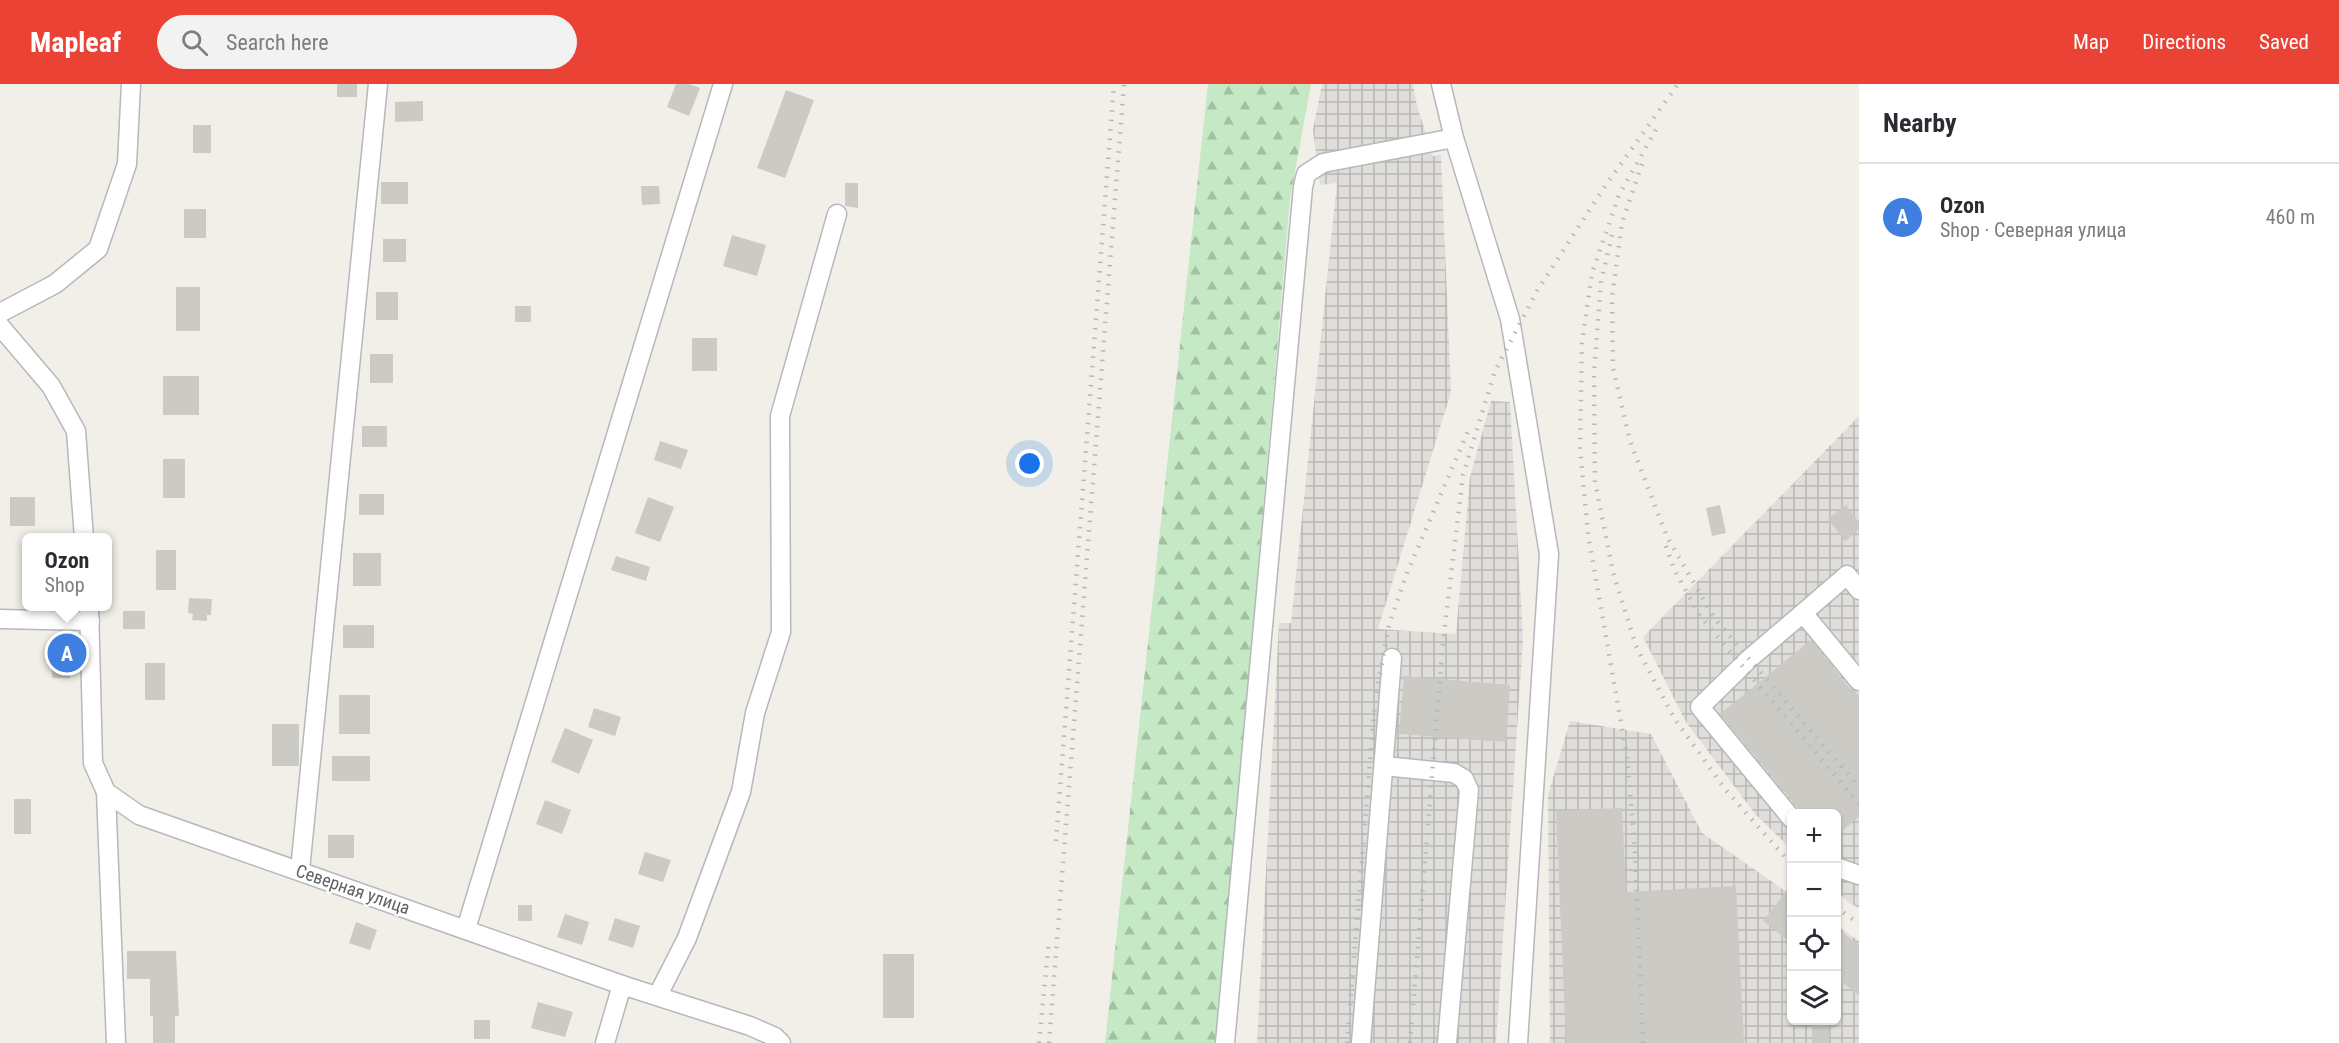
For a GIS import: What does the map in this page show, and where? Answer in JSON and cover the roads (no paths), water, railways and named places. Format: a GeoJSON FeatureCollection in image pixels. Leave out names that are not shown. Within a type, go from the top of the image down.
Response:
{"type":"FeatureCollection","features":[{"type":"Feature","properties":{"kind":"street"},"geometry":{"type":"LineString","coordinates":[[0,313],[55,284],[98,249],[127,164],[131,84]]}},
{"type":"Feature","properties":{"kind":"street"},"geometry":{"type":"LineString","coordinates":[[300,870],[378,84]]}},
{"type":"Feature","properties":{"kind":"street"},"geometry":{"type":"LineString","coordinates":[[466,929],[723,84]]}},
{"type":"Feature","properties":{"kind":"street"},"geometry":{"type":"LineString","coordinates":[[1441,84],[1454,138],[1510,319],[1549,554],[1518,1043]]}},
{"type":"Feature","properties":{"kind":"street"},"geometry":{"type":"LineString","coordinates":[[1225,1043],[1306,174],[1323,163],[1454,138]]}},
{"type":"Feature","properties":{"kind":"street"},"geometry":{"type":"LineString","coordinates":[[658,995],[687,938],[741,792],[755,713],[781,632],[780,416],[837,214]]}},
{"type":"Feature","properties":{"kind":"street"},"geometry":{"type":"LineString","coordinates":[[0,326],[51,386],[75,431],[84,533]]}},
{"type":"Feature","properties":{"kind":"street"},"geometry":{"type":"LineString","coordinates":[[1787,814],[1700,707],[1749,659],[1847,575],[1859,590]]}},
{"type":"Feature","properties":{"kind":"street"},"geometry":{"type":"LineString","coordinates":[[1803,613],[1859,681]]}},
{"type":"Feature","properties":{"kind":"street"},"geometry":{"type":"LineString","coordinates":[[0,619],[90,614],[93,763],[106,792],[116,1043]]}},
{"type":"Feature","properties":{"kind":"street"},"geometry":{"type":"LineString","coordinates":[[1361,1043],[1392,658]]}},
{"type":"Feature","properties":{"kind":"street"},"geometry":{"type":"LineString","coordinates":[[1384,766],[1454,773],[1464,779],[1469,790],[1447,1043]]}},
{"type":"Feature","properties":{"kind":"street","name":"Северная улица"},"geometry":{"type":"LineString","coordinates":[[106,792],[139,815],[622,985],[750,1026],[775,1037],[781,1043]]}},
{"type":"Feature","properties":{"kind":"street"},"geometry":{"type":"LineString","coordinates":[[1841,869],[1859,875]]}},
{"type":"Feature","properties":{"kind":"street"},"geometry":{"type":"LineString","coordinates":[[604,1043],[622,985]]}},
{"type":"Feature","properties":{"kind":"railway"},"geometry":{"type":"LineString","coordinates":[[1056,841],[1114,84]]}},
{"type":"Feature","properties":{"kind":"railway"},"geometry":{"type":"LineString","coordinates":[[1049,1043],[1124,84]]}},
{"type":"Feature","properties":{"kind":"railway"},"geometry":{"type":"LineString","coordinates":[[1410,1043],[1443,642],[1463,475],[1495,371],[1537,291],[1603,189],[1678,84]]}},
{"type":"Feature","properties":{"kind":"railway"},"geometry":{"type":"LineString","coordinates":[[1643,1043],[1635,850],[1627,757],[1588,534],[1580,448],[1582,343],[1592,273],[1619,195],[1658,126]]}},
{"type":"Feature","properties":{"kind":"railway"},"geometry":{"type":"LineString","coordinates":[[1642,164],[1622,223],[1612,298],[1613,368],[1630,441],[1667,537],[1715,619],[1859,787]]}},
{"type":"Feature","properties":{"kind":"railway"},"geometry":{"type":"LineString","coordinates":[[1612,235],[1601,282],[1594,374],[1595,482],[1613,572],[1636,646],[1674,718],[1725,789],[1790,863]]}},
{"type":"Feature","properties":{"kind":"railway"},"geometry":{"type":"LineString","coordinates":[[1347,1043],[1375,701],[1389,625],[1407,573],[1469,429]]}},
{"type":"Feature","properties":{"kind":"railway"},"geometry":{"type":"LineString","coordinates":[[1666,546],[1674,569],[1700,616],[1859,804]]}},
{"type":"Feature","properties":{"kind":"railway"},"geometry":{"type":"LineString","coordinates":[[1841,911],[1859,924]]}},
{"type":"Feature","properties":{"kind":"railway"},"geometry":{"type":"LineString","coordinates":[[1039,1043],[1049,940]]}},
{"type":"Feature","properties":{"kind":"place","name":"Ozon"},"geometry":{"type":"Point","coordinates":[67,653]}}]}
